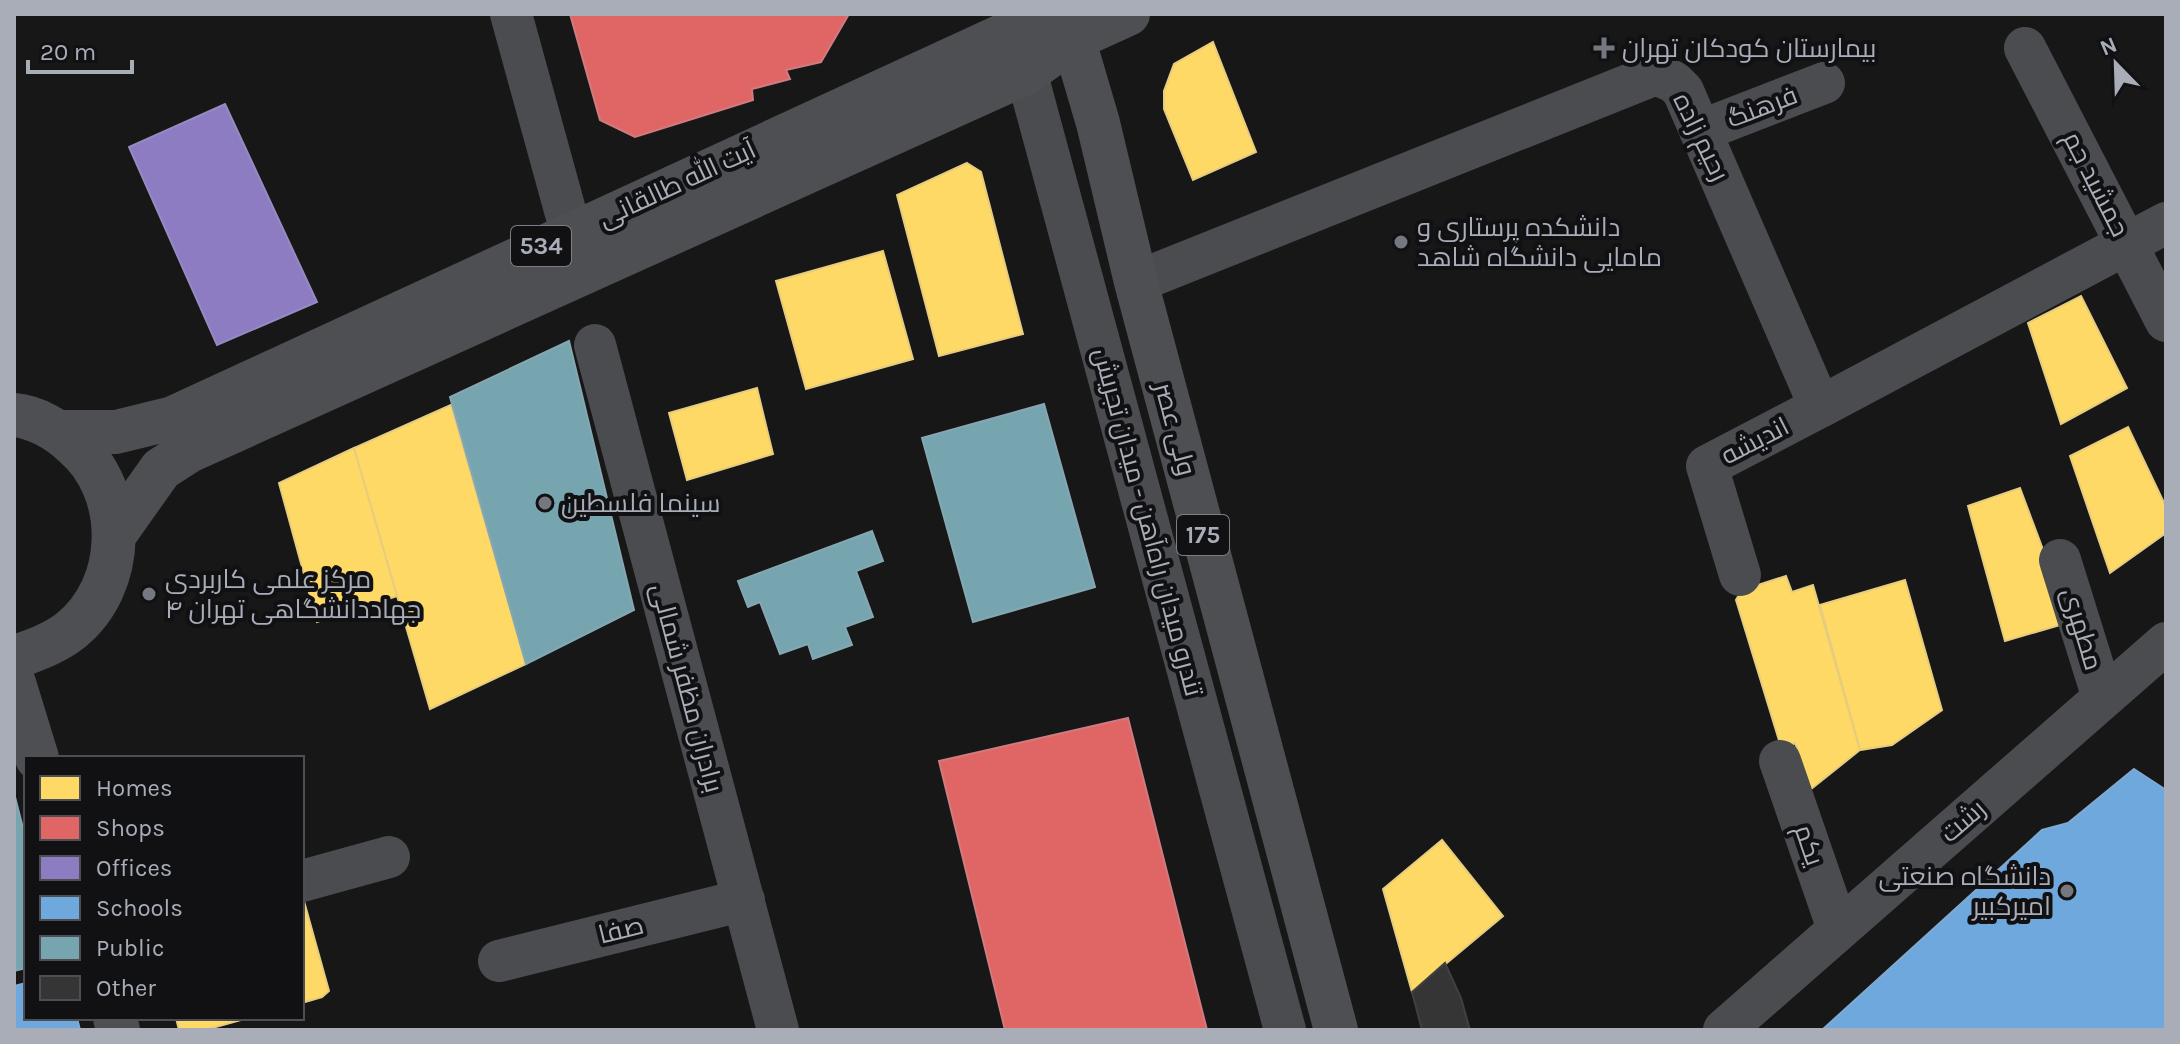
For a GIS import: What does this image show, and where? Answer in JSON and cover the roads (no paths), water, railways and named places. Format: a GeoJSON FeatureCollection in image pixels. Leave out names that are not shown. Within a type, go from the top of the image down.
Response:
{"type":"FeatureCollection","features":[{"type":"Feature","properties":{"kind":"main road","name":"آیت الله طالقانی"},"geometry":{"type":"LineString","coordinates":[[115,534],[161,469],[189,451],[1026,73],[1065,22],[1128,14]]}},
{"type":"Feature","properties":{"kind":"main road","name":"آیت الله طالقانی"},"geometry":{"type":"LineString","coordinates":[[60,432],[116,432],[173,418],[1012,22]]}},
{"type":"Feature","properties":{"kind":"main road"},"geometry":{"type":"LineString","coordinates":[[1012,22],[1065,22]]}},
{"type":"Feature","properties":{"kind":"main road","name":"ولی عصر"},"geometry":{"type":"LineString","coordinates":[[1065,22],[1098,123],[1136,282],[1336,1030]]}},
{"type":"Feature","properties":{"kind":"main road"},"geometry":{"type":"LineString","coordinates":[[14,415],[24,416],[60,432],[83,452],[100,477],[111,505],[115,534],[110,570],[95,602],[71,630],[41,649],[14,657]]}},
{"type":"Feature","properties":{"kind":"main road"},"geometry":{"type":"LineString","coordinates":[[14,683],[36,756]]}},
{"type":"Feature","properties":{"kind":"street"},"geometry":{"type":"LineString","coordinates":[[511,14],[571,232]]}},
{"type":"Feature","properties":{"kind":"street","name":"تندرو میدان راه‌آهن - میدان تجریش"},"geometry":{"type":"LineString","coordinates":[[1012,22],[1285,1030]]}},
{"type":"Feature","properties":{"kind":"street","name":"جمشید جم"},"geometry":{"type":"LineString","coordinates":[[2025,48],[2166,321]]}},
{"type":"Feature","properties":{"kind":"street","name":"رحیم زاده"},"geometry":{"type":"LineString","coordinates":[[1136,282],[1643,76],[1656,74],[1674,82],[1683,91],[1820,407]]}},
{"type":"Feature","properties":{"kind":"street","name":"فرهنگ"},"geometry":{"type":"LineString","coordinates":[[1700,131],[1824,83]]}},
{"type":"Feature","properties":{"kind":"street"},"geometry":{"type":"LineString","coordinates":[[1820,407],[2166,223]]}},
{"type":"Feature","properties":{"kind":"street","name":"برادران مظفر شمالی"},"geometry":{"type":"LineString","coordinates":[[595,345],[778,1030]]}},
{"type":"Feature","properties":{"kind":"street","name":"اندیشه"},"geometry":{"type":"LineString","coordinates":[[1740,575],[1707,466],[1820,407]]}},
{"type":"Feature","properties":{"kind":"street","name":"مطهری"},"geometry":{"type":"LineString","coordinates":[[2060,560],[2103,698]]}},
{"type":"Feature","properties":{"kind":"street","name":"رشت"},"geometry":{"type":"LineString","coordinates":[[1724,1030],[2166,643]]}},
{"type":"Feature","properties":{"kind":"street","name":"یکم"},"geometry":{"type":"LineString","coordinates":[[1780,761],[1838,929]]}},
{"type":"Feature","properties":{"kind":"street"},"geometry":{"type":"LineString","coordinates":[[304,880],[389,857]]}},
{"type":"Feature","properties":{"kind":"street","name":"صفا"},"geometry":{"type":"LineString","coordinates":[[499,961],[744,900]]}},
{"type":"Feature","properties":{"kind":"place","name":"بیمارستان کودکان تهران"},"geometry":{"type":"Point","coordinates":[1604,48]}},
{"type":"Feature","properties":{"kind":"place","name":"دانشکده پرستاری و مامایی دانشگاه شاهد"},"geometry":{"type":"Point","coordinates":[1401,242]}},
{"type":"Feature","properties":{"kind":"place","name":"سینما فلسطین"},"geometry":{"type":"Point","coordinates":[545,503]}},
{"type":"Feature","properties":{"kind":"place","name":"مرکز علمی کاربردی جهاددانشگاهی تهران ۴"},"geometry":{"type":"Point","coordinates":[149,594]}},
{"type":"Feature","properties":{"kind":"place","name":"دانشگاه صنعتی امیرکبیر"},"geometry":{"type":"Point","coordinates":[2067,891]}}]}
